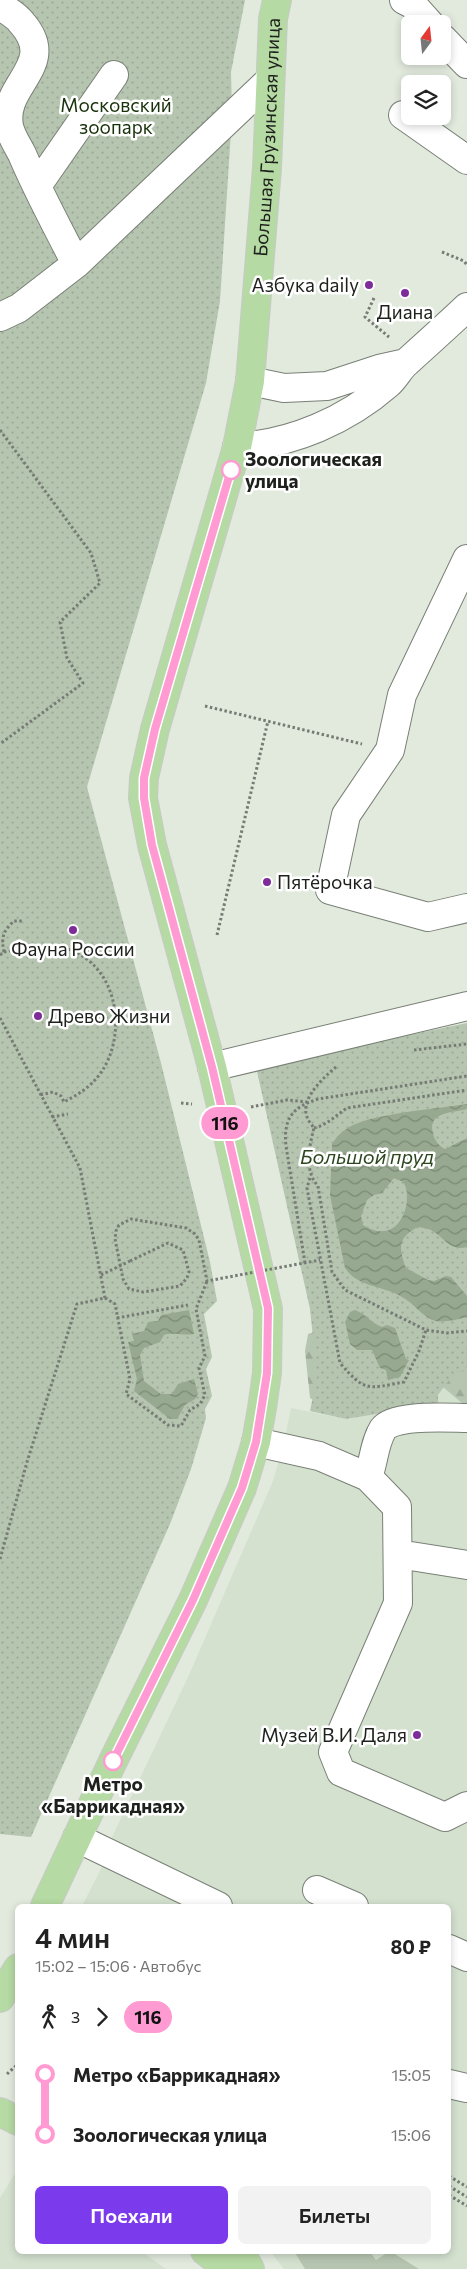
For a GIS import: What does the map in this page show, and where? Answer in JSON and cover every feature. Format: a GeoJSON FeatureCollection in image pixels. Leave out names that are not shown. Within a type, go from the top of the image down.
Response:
{"type":"FeatureCollection","features":[{"type":"Feature","properties":{"kind":"main road","name":"Большая Грузинская улица"},"geometry":{"type":"LineString","coordinates":[[46,1904],[113,1761],[193,1600],[242,1488],[256,1442],[267,1373],[268,1308],[212,1067],[145,818],[144,778],[155,729],[237,447],[250,381],[266,168],[273,19],[277,0]]}},
{"type":"Feature","properties":{"kind":"main road"},"geometry":{"type":"LineString","coordinates":[[0,1998],[15,1973]]}},
{"type":"Feature","properties":{"kind":"main road"},"geometry":{"type":"LineString","coordinates":[[0,2112],[15,2120]]}},
{"type":"Feature","properties":{"kind":"main road"},"geometry":{"type":"LineString","coordinates":[[209,2254],[228,2269]]}},
{"type":"Feature","properties":{"kind":"main road"},"geometry":{"type":"LineString","coordinates":[[242,2254],[250,2269]]}},
{"type":"Feature","properties":{"kind":"street"},"geometry":{"type":"LineString","coordinates":[[411,1],[423,15]]}},
{"type":"Feature","properties":{"kind":"street"},"geometry":{"type":"LineString","coordinates":[[0,5],[21,21],[35,43],[34,62],[20,84],[10,107],[9,126],[76,264]]}},
{"type":"Feature","properties":{"kind":"street"},"geometry":{"type":"LineString","coordinates":[[451,47],[467,64]]}},
{"type":"Feature","properties":{"kind":"street"},"geometry":{"type":"LineString","coordinates":[[37,186],[114,75]]}},
{"type":"Feature","properties":{"kind":"street"},"geometry":{"type":"LineString","coordinates":[[0,317],[19,308],[76,264],[270,80]]}},
{"type":"Feature","properties":{"kind":"street"},"geometry":{"type":"LineString","coordinates":[[417,125],[467,160]]}},
{"type":"Feature","properties":{"kind":"street"},"geometry":{"type":"LineString","coordinates":[[250,381],[284,388],[327,386],[400,352],[467,307]]}},
{"type":"Feature","properties":{"kind":"street"},"geometry":{"type":"LineString","coordinates":[[237,447],[259,446],[286,439],[338,419],[370,399],[391,382],[400,352]]}},
{"type":"Feature","properties":{"kind":"street"},"geometry":{"type":"LineString","coordinates":[[467,559],[402,695],[390,750],[346,815],[330,890],[428,917],[467,908]]}},
{"type":"Feature","properties":{"kind":"street"},"geometry":{"type":"LineString","coordinates":[[212,1067],[467,1006]]}},
{"type":"Feature","properties":{"kind":"street"},"geometry":{"type":"LineString","coordinates":[[368,1477],[374,1462],[378,1438],[385,1426],[395,1420],[467,1418]]}},
{"type":"Feature","properties":{"kind":"street"},"geometry":{"type":"LineString","coordinates":[[256,1442],[318,1456],[368,1477],[397,1507],[398,1603],[333,1752],[341,1772],[446,1817],[465,1809],[467,1806]]}},
{"type":"Feature","properties":{"kind":"street"},"geometry":{"type":"LineString","coordinates":[[398,1554],[467,1565]]}},
{"type":"Feature","properties":{"kind":"street"},"geometry":{"type":"LineString","coordinates":[[77,1838],[214,1904]]}},
{"type":"Feature","properties":{"kind":"street"},"geometry":{"type":"LineString","coordinates":[[317,1890],[349,1904]]}},
{"type":"Feature","properties":{"kind":"street"},"geometry":{"type":"LineString","coordinates":[[451,1949],[467,1957]]}},
{"type":"Feature","properties":{"kind":"street"},"geometry":{"type":"LineString","coordinates":[[451,2084],[467,2088]]}},
{"type":"Feature","properties":{"kind":"path"},"geometry":{"type":"LineString","coordinates":[[442,252],[464,261],[467,265]]}},
{"type":"Feature","properties":{"kind":"path"},"geometry":{"type":"LineString","coordinates":[[374,298],[365,317],[400,352]]}},
{"type":"Feature","properties":{"kind":"path"},"geometry":{"type":"LineString","coordinates":[[0,430],[91,553],[100,583],[60,622],[67,658],[83,683],[0,744]]}},
{"type":"Feature","properties":{"kind":"path"},"geometry":{"type":"LineString","coordinates":[[205,706],[390,750]]}},
{"type":"Feature","properties":{"kind":"path"},"geometry":{"type":"LineString","coordinates":[[218,935],[268,721]]}},
{"type":"Feature","properties":{"kind":"path"},"geometry":{"type":"LineString","coordinates":[[4,952],[2,938],[4,930],[14,921],[22,921]]}},
{"type":"Feature","properties":{"kind":"path"},"geometry":{"type":"LineString","coordinates":[[0,955],[4,952],[41,946],[74,952],[84,958],[101,976],[114,1002],[116,1033],[108,1060],[96,1079],[85,1090],[64,1102],[61,1096],[53,1092],[40,1094]]}},
{"type":"Feature","properties":{"kind":"path"},"geometry":{"type":"LineString","coordinates":[[0,1018],[80,1168],[105,1298]]}},
{"type":"Feature","properties":{"kind":"path"},"geometry":{"type":"LineString","coordinates":[[411,1050],[467,1044]]}},
{"type":"Feature","properties":{"kind":"path"},"geometry":{"type":"LineString","coordinates":[[341,1062],[321,1080],[307,1102],[306,1117],[314,1128],[309,1149],[310,1178],[307,1188],[340,1363],[357,1383],[373,1388],[404,1382],[419,1351],[426,1330]]}},
{"type":"Feature","properties":{"kind":"path"},"geometry":{"type":"LineString","coordinates":[[305,1262],[286,1146],[285,1135],[290,1116],[304,1103],[318,1098],[467,1076]]}},
{"type":"Feature","properties":{"kind":"path"},"geometry":{"type":"LineString","coordinates":[[314,1128],[325,1126],[334,1116],[347,1108],[467,1090]]}},
{"type":"Feature","properties":{"kind":"path"},"geometry":{"type":"LineString","coordinates":[[255,1106],[287,1100],[307,1102]]}},
{"type":"Feature","properties":{"kind":"path"},"geometry":{"type":"LineString","coordinates":[[181,1103],[193,1104]]}},
{"type":"Feature","properties":{"kind":"path"},"geometry":{"type":"LineString","coordinates":[[52,1118],[68,1114]]}},
{"type":"Feature","properties":{"kind":"path"},"geometry":{"type":"LineString","coordinates":[[310,1178],[318,1186],[332,1272],[345,1290],[426,1330],[447,1333],[467,1331]]}},
{"type":"Feature","properties":{"kind":"path"},"geometry":{"type":"LineString","coordinates":[[0,1559],[27,1462],[77,1304],[105,1298],[115,1304],[130,1379],[126,1394],[168,1425],[182,1426],[190,1410],[200,1404],[205,1395],[199,1368],[205,1356],[196,1309],[207,1281],[199,1240],[195,1234],[186,1228],[131,1219],[119,1225],[116,1231],[123,1279],[129,1289],[142,1292],[180,1286],[187,1278],[189,1272],[186,1254],[180,1247],[168,1243],[163,1244],[130,1261],[100,1275]]}},
{"type":"Feature","properties":{"kind":"path"},"geometry":{"type":"LineString","coordinates":[[207,1281],[320,1260]]}},
{"type":"Feature","properties":{"kind":"path"},"geometry":{"type":"LineString","coordinates":[[117,1318],[188,1305]]}},
{"type":"Feature","properties":{"kind":"path"},"geometry":{"type":"LineString","coordinates":[[7,2074],[15,2067]]}},
{"type":"Feature","properties":{"kind":"path"},"geometry":{"type":"LineString","coordinates":[[451,2177],[467,2187]]}},
{"type":"Feature","properties":{"kind":"path"},"geometry":{"type":"LineString","coordinates":[[451,2187],[467,2197]]}},
{"type":"Feature","properties":{"kind":"path"},"geometry":{"type":"LineString","coordinates":[[451,2196],[467,2206]]}},
{"type":"Feature","properties":{"kind":"shaded area"},"geometry":{"type":"Polygon","coordinates":[[[467,1370],[467,2269],[284,2269],[272,2254],[451,2254],[451,1904],[83,1904],[105,1861],[105,1852],[189,1675],[273,1481],[284,1443],[291,1408],[346,1419],[438,1404],[438,1395],[455,1372],[467,1370]]]}},
{"type":"Feature","properties":{"kind":"shaded area"},"geometry":{"type":"Polygon","coordinates":[[[15,2173],[15,2254],[145,2254],[166,2269],[0,2269],[0,2198],[15,2173]]]}},
{"type":"Feature","properties":{"kind":"green space","name":"Московский зоопарк"},"geometry":{"type":"Polygon","coordinates":[[[0,0],[245,0],[231,72],[232,116],[220,301],[206,383],[87,787],[161,1063],[210,1262],[217,1301],[204,1314],[212,1357],[206,1369],[212,1396],[205,1409],[206,1418],[191,1469],[170,1524],[31,1837],[0,1834],[0,0]]]}},
{"type":"Feature","properties":{"kind":"green space"},"geometry":{"type":"Polygon","coordinates":[[[467,1023],[467,1370],[455,1372],[438,1395],[438,1404],[346,1419],[310,1411],[317,1376],[310,1309],[256,1067],[467,1023]]]}},
{"type":"Feature","properties":{"kind":"green space"},"geometry":{"type":"Polygon","coordinates":[[[325,1330],[318,1403],[310,1398],[305,1351],[308,1334],[325,1330]]]}},
{"type":"Feature","properties":{"kind":"green space"},"geometry":{"type":"Polygon","coordinates":[[[467,1342],[467,1404],[463,1404],[443,1387],[467,1342]]]}},
{"type":"Feature","properties":{"kind":"green space"},"geometry":{"type":"Polygon","coordinates":[[[296,2254],[371,2254],[376,2260],[385,2254],[395,2254],[419,2269],[305,2269],[296,2254]]]}},
{"type":"Feature","properties":{"kind":"water","name":"Большой пруд"},"geometry":{"type":"Polygon","coordinates":[[[467,1104],[467,1109],[437,1117],[432,1126],[436,1140],[445,1149],[467,1138],[467,1247],[452,1246],[431,1230],[418,1227],[403,1239],[401,1249],[406,1268],[428,1280],[434,1281],[446,1276],[451,1277],[467,1296],[467,1317],[436,1321],[427,1317],[395,1293],[364,1283],[350,1274],[345,1268],[330,1195],[332,1145],[343,1132],[351,1126],[362,1122],[407,1112],[467,1104]],[[394,1178],[382,1193],[374,1195],[367,1200],[361,1216],[363,1225],[377,1231],[388,1230],[396,1225],[402,1217],[406,1207],[406,1187],[402,1181],[394,1178]]]}},
{"type":"Feature","properties":{"kind":"water"},"geometry":{"type":"Polygon","coordinates":[[[189,1310],[194,1334],[164,1335],[160,1342],[144,1348],[140,1355],[144,1381],[161,1394],[172,1394],[178,1384],[194,1379],[198,1394],[195,1399],[185,1405],[177,1419],[170,1419],[134,1391],[137,1379],[128,1342],[134,1341],[132,1334],[144,1331],[148,1322],[158,1321],[161,1315],[189,1310]]]}},
{"type":"Feature","properties":{"kind":"water"},"geometry":{"type":"Polygon","coordinates":[[[355,1310],[382,1327],[387,1325],[395,1328],[406,1359],[409,1360],[400,1377],[388,1380],[386,1370],[380,1368],[372,1350],[357,1350],[350,1344],[345,1322],[350,1312],[355,1310]]]}},
{"type":"Feature","properties":{"kind":"bus line","name":"116"},"geometry":{"type":"LineString","coordinates":[[113,1761],[193,1600],[242,1488],[256,1442],[267,1373],[268,1308],[212,1067],[145,818],[144,798],[144,778],[155,729],[231,470]]}},
{"type":"Feature","properties":{"kind":"place","name":"Азбука daily"},"geometry":{"type":"Point","coordinates":[369,285]}},
{"type":"Feature","properties":{"kind":"place","name":"Диана"},"geometry":{"type":"Point","coordinates":[405,293]}},
{"type":"Feature","properties":{"kind":"place","name":"Зоологическая улица"},"geometry":{"type":"Point","coordinates":[231,470]}},
{"type":"Feature","properties":{"kind":"place","name":"Пятёрочка"},"geometry":{"type":"Point","coordinates":[267,882]}},
{"type":"Feature","properties":{"kind":"place","name":"Фауна России"},"geometry":{"type":"Point","coordinates":[73,930]}},
{"type":"Feature","properties":{"kind":"place","name":"Древо Жизни"},"geometry":{"type":"Point","coordinates":[38,1016]}},
{"type":"Feature","properties":{"kind":"place","name":"Музей В.И. Даля"},"geometry":{"type":"Point","coordinates":[417,1735]}},
{"type":"Feature","properties":{"kind":"place","name":"Метро «Баррикадная»"},"geometry":{"type":"Point","coordinates":[113,1761]}}]}
